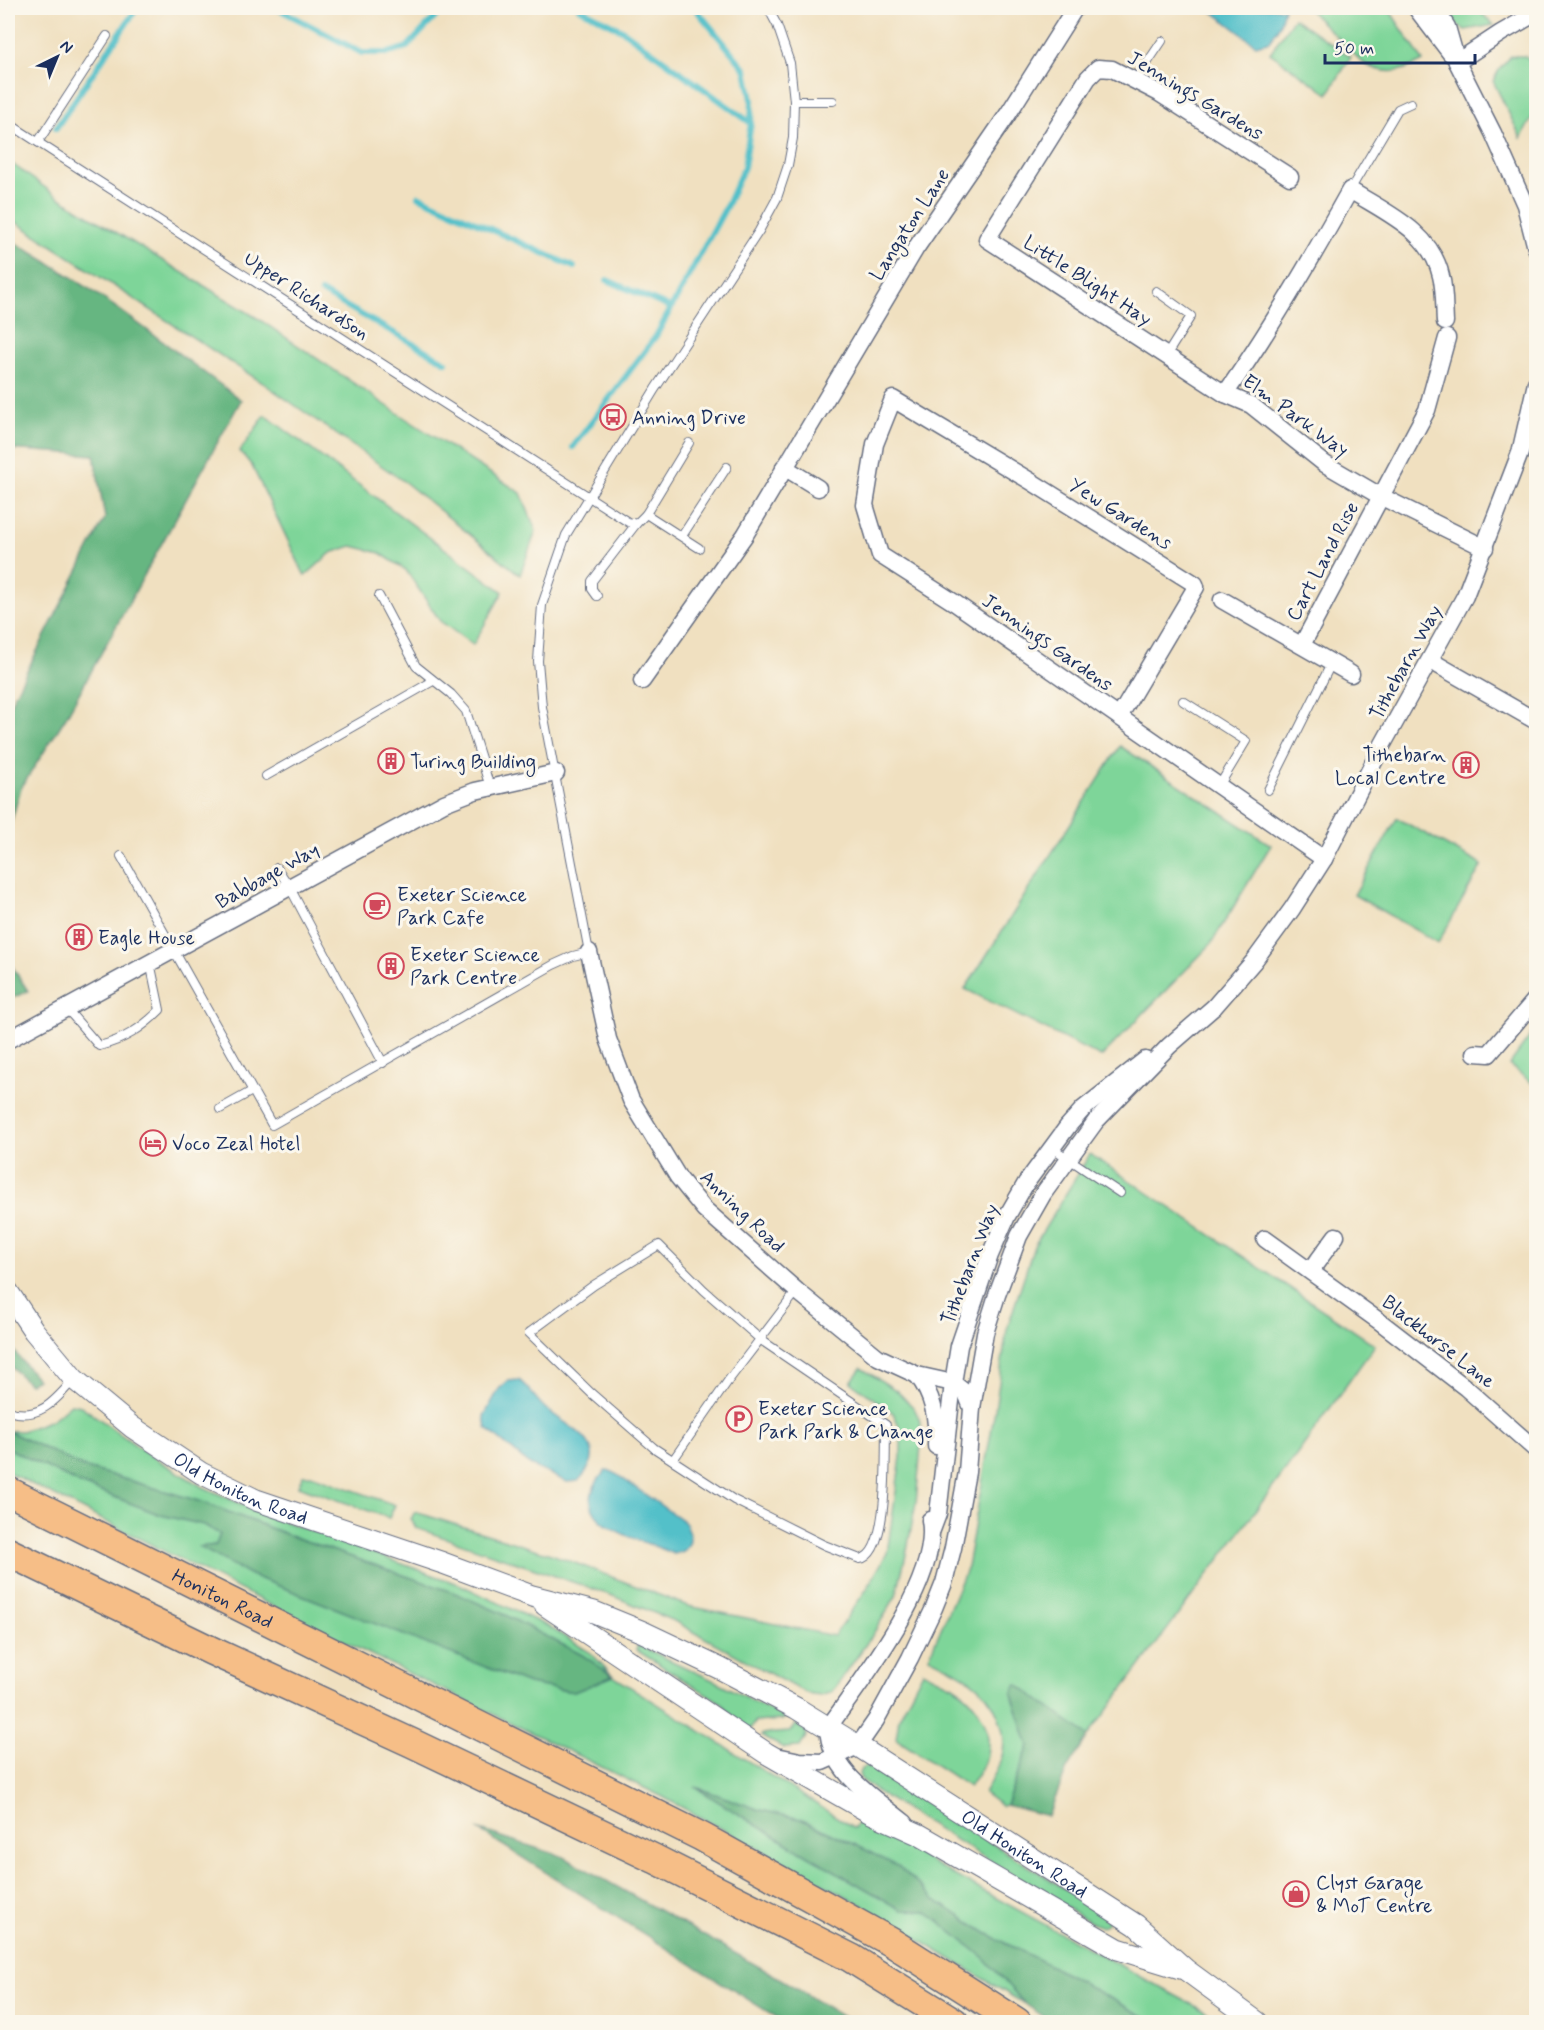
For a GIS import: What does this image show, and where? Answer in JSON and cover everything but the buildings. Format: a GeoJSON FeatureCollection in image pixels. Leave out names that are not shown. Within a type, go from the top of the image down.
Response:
{"type":"FeatureCollection","features":[{"type":"Feature","properties":{"kind":"highway","name":"Honiton Road"},"geometry":{"type":"LineString","coordinates":[[8,1491],[702,1837],[891,1942],[1017,2022]]}},
{"type":"Feature","properties":{"kind":"highway"},"geometry":{"type":"LineString","coordinates":[[8,1552],[212,1651],[655,1859],[850,1958],[954,2022]]}},
{"type":"Feature","properties":{"kind":"street","name":"Langaton Lane"},"geometry":{"type":"LineString","coordinates":[[642,681],[745,535],[916,248],[1008,114],[1075,8]]}},
{"type":"Feature","properties":{"kind":"street"},"geometry":{"type":"LineString","coordinates":[[1416,8],[1457,62]]}},
{"type":"Feature","properties":{"kind":"street"},"geometry":{"type":"LineString","coordinates":[[1435,8],[1447,27],[1457,62],[1525,206],[1536,248]]}},
{"type":"Feature","properties":{"kind":"street"},"geometry":{"type":"LineString","coordinates":[[1457,62],[1536,13]]}},
{"type":"Feature","properties":{"kind":"street","name":"Jennings Gardens"},"geometry":{"type":"LineString","coordinates":[[987,239],[1088,78],[1098,68],[1112,69],[1159,93],[1290,177]]}},
{"type":"Feature","properties":{"kind":"street","name":"Cart Land Rise"},"geometry":{"type":"LineString","coordinates":[[1302,645],[1427,410],[1446,330],[1442,277],[1434,255],[1414,230],[1350,190]]}},
{"type":"Feature","properties":{"kind":"street","name":"Elm Park Way"},"geometry":{"type":"LineString","coordinates":[[1350,190],[1292,292],[1225,394],[1251,405],[1325,464],[1380,496],[1485,548]]}},
{"type":"Feature","properties":{"kind":"street","name":"Little Blight Hay"},"geometry":{"type":"LineString","coordinates":[[987,239],[1225,394]]}},
{"type":"Feature","properties":{"kind":"street","name":"Tithebarn Way"},"geometry":{"type":"LineString","coordinates":[[953,1383],[966,1374],[985,1333],[1019,1236],[1043,1194],[1068,1158],[1096,1121],[1169,1046],[1214,1007],[1254,961],[1292,909],[1324,859],[1383,744],[1466,596],[1521,453],[1536,383]]}},
{"type":"Feature","properties":{"kind":"street","name":"Jennings Gardens"},"geometry":{"type":"LineString","coordinates":[[893,399],[875,444],[865,505],[880,555],[955,603],[1324,859]]}},
{"type":"Feature","properties":{"kind":"street","name":"Yew Gardens"},"geometry":{"type":"LineString","coordinates":[[893,399],[1032,482],[1195,585],[1196,587],[1119,717]]}},
{"type":"Feature","properties":{"kind":"street"},"geometry":{"type":"LineString","coordinates":[[784,467],[818,488]]}},
{"type":"Feature","properties":{"kind":"street","name":"Cart Land Rise"},"geometry":{"type":"LineString","coordinates":[[1222,600],[1351,674]]}},
{"type":"Feature","properties":{"kind":"street"},"geometry":{"type":"LineString","coordinates":[[1431,661],[1536,721]]}},
{"type":"Feature","properties":{"kind":"street","name":"Babbage Way"},"geometry":{"type":"LineString","coordinates":[[8,1040],[444,803],[475,790],[555,773]]}},
{"type":"Feature","properties":{"kind":"street","name":"Anning Road"},"geometry":{"type":"LineString","coordinates":[[589,952],[608,1039],[631,1100],[658,1148],[704,1209],[797,1291],[878,1357],[916,1376],[953,1383]]}},
{"type":"Feature","properties":{"kind":"street"},"geometry":{"type":"LineString","coordinates":[[1475,1053],[1489,1054],[1536,999]]}},
{"type":"Feature","properties":{"kind":"street","name":"Tithebarn Way"},"geometry":{"type":"LineString","coordinates":[[932,1530],[938,1514],[959,1346],[990,1255],[1007,1216],[1051,1147],[1083,1109],[1142,1062],[1169,1046]]}},
{"type":"Feature","properties":{"kind":"street"},"geometry":{"type":"LineString","coordinates":[[1311,1270],[1336,1236]]}},
{"type":"Feature","properties":{"kind":"street","name":"Blackhorse Lane"},"geometry":{"type":"LineString","coordinates":[[1265,1239],[1311,1270],[1466,1388],[1513,1427],[1536,1450]]}},
{"type":"Feature","properties":{"kind":"street","name":"Old Honiton Road"},"geometry":{"type":"LineString","coordinates":[[8,1292],[34,1331],[74,1379],[132,1427],[201,1473],[256,1500],[485,1577],[532,1596],[594,1612],[643,1632],[731,1674],[796,1708],[858,1746],[1136,1925],[1186,1970],[1257,2022]]}},
{"type":"Feature","properties":{"kind":"street","name":"Tithebarn Way"},"geometry":{"type":"LineString","coordinates":[[858,1746],[876,1720],[910,1658],[944,1583],[967,1472],[972,1408],[985,1333]]}},
{"type":"Feature","properties":{"kind":"street","name":"Tithebarn Way"},"geometry":{"type":"LineString","coordinates":[[828,1728],[886,1645],[904,1613],[920,1580],[931,1544],[932,1530],[929,1512],[937,1431],[931,1399],[926,1386],[916,1376]]}},
{"type":"Feature","properties":{"kind":"street"},"geometry":{"type":"LineString","coordinates":[[953,1383],[966,1393],[972,1408]]}},
{"type":"Feature","properties":{"kind":"street","name":"Old Honiton Road"},"geometry":{"type":"LineString","coordinates":[[532,1596],[766,1753],[869,1812],[920,1835],[1118,1949],[1186,1970]]}},
{"type":"Feature","properties":{"kind":"street","name":"Old Honiton Road"},"geometry":{"type":"LineString","coordinates":[[828,1728],[828,1740],[836,1757],[856,1785],[920,1835]]}},
{"type":"Feature","properties":{"kind":"street","name":"Old Honiton Road"},"geometry":{"type":"LineString","coordinates":[[766,1753],[800,1761],[822,1762],[858,1746]]}},
{"type":"Feature","properties":{"kind":"lane"},"geometry":{"type":"LineString","coordinates":[[121,856],[272,1125],[553,965],[589,952],[542,707],[538,661],[542,605],[566,535],[672,362],[759,231],[777,198],[788,165],[793,138],[794,101],[790,63],[777,25],[768,8]]}},
{"type":"Feature","properties":{"kind":"lane"},"geometry":{"type":"LineString","coordinates":[[38,142],[107,36]]}},
{"type":"Feature","properties":{"kind":"lane"},"geometry":{"type":"LineString","coordinates":[[1135,81],[1162,41]]}},
{"type":"Feature","properties":{"kind":"lane"},"geometry":{"type":"LineString","coordinates":[[794,101],[833,101]]}},
{"type":"Feature","properties":{"kind":"lane","name":"Elm Park Way"},"geometry":{"type":"LineString","coordinates":[[1350,190],[1398,109],[1411,103]]}},
{"type":"Feature","properties":{"kind":"lane","name":"Upper Richardson"},"geometry":{"type":"LineString","coordinates":[[8,123],[622,519],[636,524]]}},
{"type":"Feature","properties":{"kind":"lane","name":"Little Blight Hay"},"geometry":{"type":"LineString","coordinates":[[1156,291],[1191,315],[1166,356]]}},
{"type":"Feature","properties":{"kind":"lane"},"geometry":{"type":"LineString","coordinates":[[597,596],[592,589],[592,581],[646,514],[689,444]]}},
{"type":"Feature","properties":{"kind":"lane"},"geometry":{"type":"LineString","coordinates":[[682,536],[728,467]]}},
{"type":"Feature","properties":{"kind":"lane"},"geometry":{"type":"LineString","coordinates":[[646,514],[699,548]]}},
{"type":"Feature","properties":{"kind":"lane"},"geometry":{"type":"LineString","coordinates":[[378,596],[416,666],[451,694],[466,711],[490,787]]}},
{"type":"Feature","properties":{"kind":"lane"},"geometry":{"type":"LineString","coordinates":[[1268,790],[1332,662]]}},
{"type":"Feature","properties":{"kind":"lane"},"geometry":{"type":"LineString","coordinates":[[266,776],[433,681]]}},
{"type":"Feature","properties":{"kind":"lane"},"geometry":{"type":"LineString","coordinates":[[1183,701],[1246,741],[1219,786]]}},
{"type":"Feature","properties":{"kind":"lane"},"geometry":{"type":"LineString","coordinates":[[277,868],[289,886],[383,1063]]}},
{"type":"Feature","properties":{"kind":"lane"},"geometry":{"type":"LineString","coordinates":[[66,1008],[99,1046],[116,1042],[144,1026],[160,1010],[150,962]]}},
{"type":"Feature","properties":{"kind":"lane"},"geometry":{"type":"LineString","coordinates":[[220,1109],[252,1091]]}},
{"type":"Feature","properties":{"kind":"lane"},"geometry":{"type":"LineString","coordinates":[[1051,1147],[1120,1193]]}},
{"type":"Feature","properties":{"kind":"lane"},"geometry":{"type":"LineString","coordinates":[[659,1245],[704,1290],[761,1340],[886,1425],[885,1500],[872,1553],[866,1558],[860,1558],[824,1545],[734,1500],[673,1460],[654,1448],[591,1393],[530,1332],[594,1285],[659,1245]]}},
{"type":"Feature","properties":{"kind":"lane"},"geometry":{"type":"LineString","coordinates":[[673,1460],[728,1381],[797,1291]]}},
{"type":"Feature","properties":{"kind":"lane"},"geometry":{"type":"LineString","coordinates":[[8,1411],[31,1415],[51,1404],[74,1379]]}},
{"type":"Feature","properties":{"kind":"green space"},"geometry":{"type":"Polygon","coordinates":[[[1307,8],[1388,8],[1423,61],[1393,71],[1371,67],[1363,63],[1307,8]]]}},
{"type":"Feature","properties":{"kind":"green space"},"geometry":{"type":"Polygon","coordinates":[[[1446,8],[1476,8],[1494,25],[1465,30],[1457,25],[1446,8]]]}},
{"type":"Feature","properties":{"kind":"green space"},"geometry":{"type":"Polygon","coordinates":[[[1294,18],[1351,57],[1328,94],[1270,53],[1294,18]]]}},
{"type":"Feature","properties":{"kind":"green space"},"geometry":{"type":"Polygon","coordinates":[[[1511,56],[1525,56],[1536,64],[1536,115],[1533,116],[1521,138],[1493,81],[1511,56]]]}},
{"type":"Feature","properties":{"kind":"green space"},"geometry":{"type":"Polygon","coordinates":[[[8,161],[60,198],[257,318],[521,493],[536,531],[520,575],[406,483],[263,383],[8,217],[8,161]]]}},
{"type":"Feature","properties":{"kind":"green space"},"geometry":{"type":"Polygon","coordinates":[[[8,239],[98,295],[241,400],[66,717],[21,788],[8,833],[8,714],[12,700],[105,518],[94,455],[8,449],[8,239]]]}},
{"type":"Feature","properties":{"kind":"green space"},"geometry":{"type":"Polygon","coordinates":[[[265,415],[503,592],[473,645],[440,621],[406,570],[380,553],[352,546],[331,553],[305,576],[252,466],[240,451],[265,415]]]}},
{"type":"Feature","properties":{"kind":"green space"},"geometry":{"type":"Polygon","coordinates":[[[1120,746],[1271,845],[1211,944],[1101,1057],[965,989],[1120,746]]]}},
{"type":"Feature","properties":{"kind":"green space"},"geometry":{"type":"Polygon","coordinates":[[[1397,818],[1482,865],[1438,943],[1354,895],[1397,818]]]}},
{"type":"Feature","properties":{"kind":"green space"},"geometry":{"type":"Polygon","coordinates":[[[8,960],[28,991],[8,1000],[8,960]]]}},
{"type":"Feature","properties":{"kind":"green space"},"geometry":{"type":"Polygon","coordinates":[[[1536,1028],[1536,1086],[1509,1065],[1536,1028]]]}},
{"type":"Feature","properties":{"kind":"green space"},"geometry":{"type":"Polygon","coordinates":[[[1090,1154],[1375,1345],[1291,1463],[1088,1736],[1017,1684],[1012,1694],[1029,1746],[1006,1805],[1001,1806],[984,1793],[999,1766],[1004,1746],[998,1715],[986,1695],[970,1680],[929,1657],[967,1567],[1007,1329],[1034,1246],[1090,1154]]]}},
{"type":"Feature","properties":{"kind":"green space"},"geometry":{"type":"Polygon","coordinates":[[[8,1344],[37,1379],[29,1384],[8,1364],[8,1344]]]}},
{"type":"Feature","properties":{"kind":"green space"},"geometry":{"type":"Polygon","coordinates":[[[861,1368],[896,1390],[914,1408],[919,1418],[922,1433],[916,1503],[896,1596],[838,1684],[831,1692],[821,1696],[796,1688],[676,1622],[613,1596],[416,1528],[411,1519],[415,1512],[554,1555],[688,1606],[834,1636],[866,1590],[887,1553],[901,1457],[901,1430],[893,1413],[851,1382],[861,1368]]]}},
{"type":"Feature","properties":{"kind":"green space"},"geometry":{"type":"Polygon","coordinates":[[[71,1404],[81,1406],[151,1456],[201,1486],[261,1513],[461,1585],[549,1627],[591,1653],[613,1676],[582,1655],[503,1614],[455,1593],[291,1536],[202,1502],[83,1467],[8,1431],[22,1431],[52,1420],[71,1404]]]}},
{"type":"Feature","properties":{"kind":"green space"},"geometry":{"type":"Polygon","coordinates":[[[8,1431],[83,1467],[202,1502],[291,1536],[455,1593],[503,1614],[582,1655],[613,1676],[574,1692],[529,1684],[251,1575],[199,1547],[216,1545],[220,1534],[204,1525],[161,1515],[78,1483],[8,1448],[8,1431]]]}},
{"type":"Feature","properties":{"kind":"green space"},"geometry":{"type":"Polygon","coordinates":[[[8,1448],[78,1483],[161,1515],[204,1525],[220,1534],[216,1545],[200,1547],[251,1575],[529,1684],[574,1692],[613,1676],[854,1828],[860,1820],[950,1873],[1224,2022],[1154,2022],[986,1933],[935,1900],[899,1867],[800,1819],[760,1810],[698,1788],[756,1825],[902,1910],[926,1911],[984,1958],[1025,2004],[853,1900],[663,1797],[306,1623],[8,1472],[8,1448]]]}},
{"type":"Feature","properties":{"kind":"green space"},"geometry":{"type":"Polygon","coordinates":[[[303,1475],[311,1475],[395,1505],[389,1518],[298,1486],[303,1475]]]}},
{"type":"Feature","properties":{"kind":"green space"},"geometry":{"type":"Polygon","coordinates":[[[638,1645],[723,1685],[785,1718],[755,1722],[750,1730],[720,1702],[636,1650],[638,1645]]]}},
{"type":"Feature","properties":{"kind":"green space"},"geometry":{"type":"Polygon","coordinates":[[[923,1671],[962,1692],[977,1708],[986,1726],[988,1747],[986,1758],[969,1787],[896,1739],[899,1718],[923,1671]]]}},
{"type":"Feature","properties":{"kind":"green space"},"geometry":{"type":"Polygon","coordinates":[[[1017,1684],[1088,1736],[1067,1769],[1048,1816],[1006,1805],[1029,1746],[1012,1694],[1017,1684]]]}},
{"type":"Feature","properties":{"kind":"green space"},"geometry":{"type":"Polygon","coordinates":[[[795,1724],[806,1731],[800,1747],[784,1748],[761,1736],[790,1732],[795,1724]]]}},
{"type":"Feature","properties":{"kind":"green space"},"geometry":{"type":"Polygon","coordinates":[[[867,1766],[1104,1913],[1108,1918],[1107,1923],[1102,1927],[1092,1923],[877,1792],[861,1779],[859,1774],[861,1769],[867,1766]]]}},
{"type":"Feature","properties":{"kind":"green space"},"geometry":{"type":"Polygon","coordinates":[[[695,1787],[760,1810],[800,1819],[899,1867],[935,1900],[986,1933],[1154,2022],[1052,2022],[1025,2004],[984,1958],[926,1911],[902,1910],[695,1787]]]}},
{"type":"Feature","properties":{"kind":"green space"},"geometry":{"type":"Polygon","coordinates":[[[477,1829],[564,1857],[779,1978],[852,2022],[784,2022],[477,1829]]]}},
{"type":"Feature","properties":{"kind":"water"},"geometry":{"type":"Polygon","coordinates":[[[1208,8],[1284,8],[1280,24],[1270,41],[1256,45],[1208,8]]]}},
{"type":"Feature","properties":{"kind":"water"},"geometry":{"type":"Polygon","coordinates":[[[519,1380],[545,1408],[586,1439],[591,1448],[592,1458],[578,1481],[567,1482],[530,1465],[486,1428],[484,1416],[499,1389],[508,1381],[519,1380]]]}},
{"type":"Feature","properties":{"kind":"water"},"geometry":{"type":"Polygon","coordinates":[[[605,1471],[613,1472],[686,1523],[690,1539],[688,1547],[674,1554],[625,1535],[597,1516],[591,1504],[593,1489],[605,1471]]]}},
{"type":"Feature","properties":{"kind":"waterway"},"geometry":{"type":"LineString","coordinates":[[56,128],[137,8]]}},
{"type":"Feature","properties":{"kind":"waterway"},"geometry":{"type":"LineString","coordinates":[[277,8],[362,53],[388,53],[407,47],[444,8]]}},
{"type":"Feature","properties":{"kind":"waterway"},"geometry":{"type":"LineString","coordinates":[[579,8],[622,30],[751,123]]}},
{"type":"Feature","properties":{"kind":"waterway"},"geometry":{"type":"LineString","coordinates":[[573,447],[656,336],[726,207],[744,167],[752,100],[746,70],[695,8]]}},
{"type":"Feature","properties":{"kind":"waterway"},"geometry":{"type":"LineString","coordinates":[[418,196],[574,267]]}},
{"type":"Feature","properties":{"kind":"waterway"},"geometry":{"type":"LineString","coordinates":[[607,280],[671,308]]}},
{"type":"Feature","properties":{"kind":"waterway"},"geometry":{"type":"LineString","coordinates":[[321,292],[446,362]]}},
{"type":"Feature","properties":{"kind":"place","name":"Anning Drive"},"geometry":{"type":"Point","coordinates":[613,417]}},
{"type":"Feature","properties":{"kind":"place","name":"Turing Building"},"geometry":{"type":"Point","coordinates":[391,761]}},
{"type":"Feature","properties":{"kind":"place","name":"Tithebarn Local Centre"},"geometry":{"type":"Point","coordinates":[1466,765]}},
{"type":"Feature","properties":{"kind":"place","name":"Exeter Science Park Cafe"},"geometry":{"type":"Point","coordinates":[377,906]}},
{"type":"Feature","properties":{"kind":"place","name":"Eagle House"},"geometry":{"type":"Point","coordinates":[79,937]}},
{"type":"Feature","properties":{"kind":"place","name":"Exeter Science Park Centre"},"geometry":{"type":"Point","coordinates":[391,966]}},
{"type":"Feature","properties":{"kind":"place","name":"Voco Zeal Hotel"},"geometry":{"type":"Point","coordinates":[153,1143]}},
{"type":"Feature","properties":{"kind":"place","name":"Exeter Science Park Park & Change"},"geometry":{"type":"Point","coordinates":[739,1419]}},
{"type":"Feature","properties":{"kind":"place","name":"Clyst Garage & MoT Centre"},"geometry":{"type":"Point","coordinates":[1296,1894]}}]}
